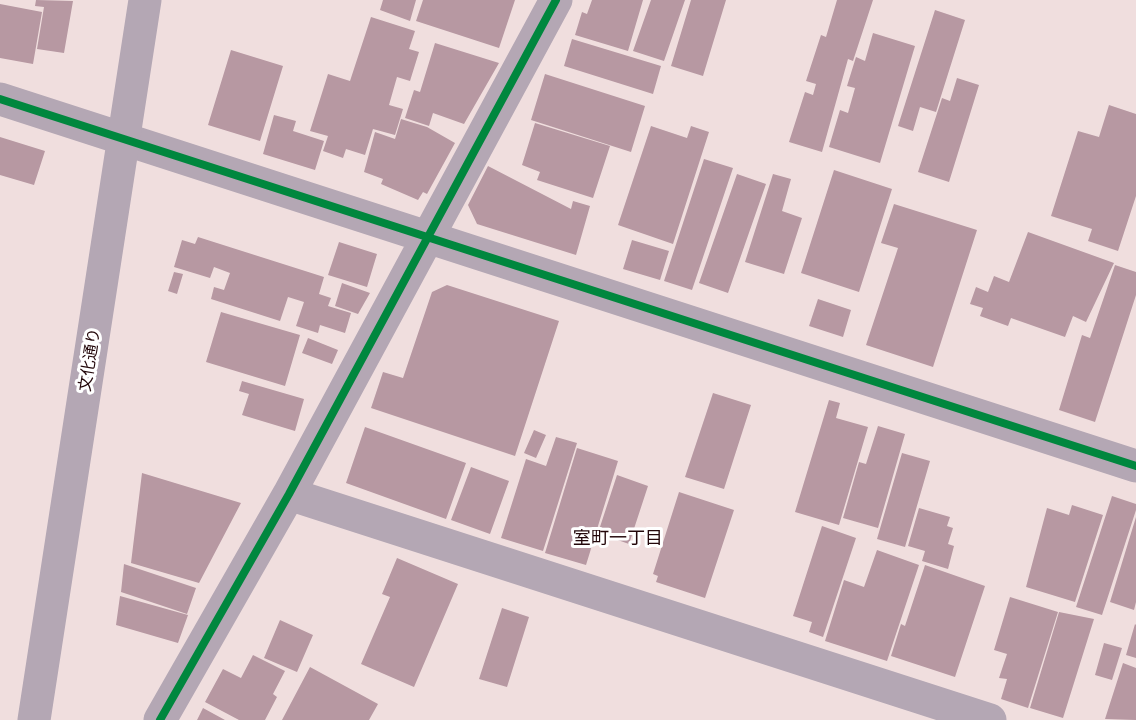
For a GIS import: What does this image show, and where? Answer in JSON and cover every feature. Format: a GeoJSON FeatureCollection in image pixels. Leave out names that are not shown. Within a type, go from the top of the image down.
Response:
{"type":"FeatureCollection","features":[{"type":"Feature","properties":{"kind":"street","name":"文化通り"},"geometry":{"type":"LineString","coordinates":[[34,720],[145,0]]}},
{"type":"Feature","properties":{"kind":"street"},"geometry":{"type":"LineString","coordinates":[[160,720],[289,494],[556,0]]}},
{"type":"Feature","properties":{"kind":"street"},"geometry":{"type":"LineString","coordinates":[[0,99],[124,141],[1136,466]]}},
{"type":"Feature","properties":{"kind":"street"},"geometry":{"type":"LineString","coordinates":[[289,494],[987,720]]}},
{"type":"Feature","properties":{"kind":"building"},"geometry":{"type":"Polygon","coordinates":[[[36,0],[73,1],[64,53],[37,49],[44,7],[35,6],[36,0]]]}},
{"type":"Feature","properties":{"kind":"building"},"geometry":{"type":"Polygon","coordinates":[[[383,0],[416,0],[410,21],[380,10],[383,0]]]}},
{"type":"Feature","properties":{"kind":"building"},"geometry":{"type":"Polygon","coordinates":[[[423,0],[515,0],[499,48],[416,21],[423,0]]]}},
{"type":"Feature","properties":{"kind":"building"},"geometry":{"type":"Polygon","coordinates":[[[592,0],[643,0],[628,51],[575,35],[582,12],[587,14],[592,0]]]}},
{"type":"Feature","properties":{"kind":"building"},"geometry":{"type":"Polygon","coordinates":[[[651,0],[685,0],[664,61],[633,51],[651,0]]]}},
{"type":"Feature","properties":{"kind":"building"},"geometry":{"type":"Polygon","coordinates":[[[691,0],[726,0],[703,76],[671,66],[691,0]]]}},
{"type":"Feature","properties":{"kind":"building"},"geometry":{"type":"Polygon","coordinates":[[[837,0],[873,0],[853,61],[848,59],[822,152],[789,142],[805,92],[813,95],[816,84],[806,81],[821,35],[826,37],[837,0]]]}},
{"type":"Feature","properties":{"kind":"building"},"geometry":{"type":"Polygon","coordinates":[[[0,4],[42,12],[33,64],[0,58],[0,4]]]}},
{"type":"Feature","properties":{"kind":"building"},"geometry":{"type":"Polygon","coordinates":[[[935,10],[965,20],[936,112],[920,107],[913,131],[898,126],[935,10]]]}},
{"type":"Feature","properties":{"kind":"building"},"geometry":{"type":"Polygon","coordinates":[[[371,17],[415,31],[409,49],[419,52],[410,81],[397,77],[389,105],[403,109],[395,135],[373,129],[365,155],[346,149],[343,158],[323,151],[328,136],[310,131],[328,74],[350,81],[371,17]]]}},
{"type":"Feature","properties":{"kind":"building"},"geometry":{"type":"Polygon","coordinates":[[[873,33],[915,46],[880,163],[829,147],[840,110],[848,113],[855,88],[847,86],[856,57],[865,61],[873,33]]]}},
{"type":"Feature","properties":{"kind":"building"},"geometry":{"type":"Polygon","coordinates":[[[572,39],[661,66],[653,94],[564,66],[572,39]]]}},
{"type":"Feature","properties":{"kind":"building"},"geometry":{"type":"Polygon","coordinates":[[[435,43],[499,63],[464,124],[433,113],[429,126],[405,118],[414,90],[420,92],[435,43]]]}},
{"type":"Feature","properties":{"kind":"building"},"geometry":{"type":"Polygon","coordinates":[[[231,50],[283,66],[260,141],[208,125],[231,50]]]}},
{"type":"Feature","properties":{"kind":"building"},"geometry":{"type":"Polygon","coordinates":[[[545,74],[645,106],[631,152],[531,120],[545,74]]]}},
{"type":"Feature","properties":{"kind":"building"},"geometry":{"type":"Polygon","coordinates":[[[957,78],[979,85],[949,182],[918,172],[942,98],[950,101],[957,78]]]}},
{"type":"Feature","properties":{"kind":"building"},"geometry":{"type":"Polygon","coordinates":[[[1109,105],[1136,114],[1136,196],[1118,251],[1088,241],[1092,229],[1051,216],[1078,131],[1099,137],[1109,105]]]}},
{"type":"Feature","properties":{"kind":"building"},"geometry":{"type":"Polygon","coordinates":[[[274,115],[296,121],[293,131],[324,141],[315,170],[263,154],[274,115]]]}},
{"type":"Feature","properties":{"kind":"building"},"geometry":{"type":"Polygon","coordinates":[[[401,119],[427,127],[455,143],[427,194],[423,192],[418,200],[381,184],[383,179],[364,172],[375,132],[395,139],[401,119]]]}},
{"type":"Feature","properties":{"kind":"building"},"geometry":{"type":"Polygon","coordinates":[[[535,123],[610,146],[593,198],[537,180],[540,172],[522,165],[535,123]]]}},
{"type":"Feature","properties":{"kind":"building"},"geometry":{"type":"Polygon","coordinates":[[[651,126],[687,138],[691,126],[709,132],[673,244],[618,225],[651,126]]]}},
{"type":"Feature","properties":{"kind":"building"},"geometry":{"type":"Polygon","coordinates":[[[0,137],[45,151],[34,185],[0,175],[0,137]]]}},
{"type":"Feature","properties":{"kind":"building"},"geometry":{"type":"Polygon","coordinates":[[[704,159],[733,168],[692,290],[664,281],[704,159]]]}},
{"type":"Feature","properties":{"kind":"building"},"geometry":{"type":"Polygon","coordinates":[[[488,166],[571,209],[573,201],[590,206],[576,255],[477,224],[468,205],[488,166]]]}},
{"type":"Feature","properties":{"kind":"building"},"geometry":{"type":"Polygon","coordinates":[[[834,170],[892,189],[859,292],[801,273],[834,170]]]}},
{"type":"Feature","properties":{"kind":"building"},"geometry":{"type":"Polygon","coordinates":[[[737,174],[766,184],[728,293],[699,283],[737,174]]]}},
{"type":"Feature","properties":{"kind":"building"},"geometry":{"type":"Polygon","coordinates":[[[773,174],[791,179],[782,211],[802,218],[784,274],[745,262],[773,174]]]}},
{"type":"Feature","properties":{"kind":"building"},"geometry":{"type":"Polygon","coordinates":[[[894,204],[977,230],[933,367],[866,345],[898,248],[881,243],[894,204]]]}},
{"type":"Feature","properties":{"kind":"building"},"geometry":{"type":"Polygon","coordinates":[[[1028,232],[1114,263],[1086,322],[1073,316],[1065,337],[1011,318],[1008,326],[980,316],[983,308],[970,304],[976,287],[988,292],[994,276],[1009,282],[1028,232]]]}},
{"type":"Feature","properties":{"kind":"building"},"geometry":{"type":"Polygon","coordinates":[[[198,237],[324,277],[319,294],[331,298],[328,306],[351,313],[345,333],[320,325],[318,333],[296,326],[304,302],[288,297],[280,321],[211,299],[214,287],[224,290],[230,273],[214,267],[210,278],[174,267],[182,240],[195,244],[198,237]]]}},
{"type":"Feature","properties":{"kind":"building"},"geometry":{"type":"Polygon","coordinates":[[[632,240],[669,251],[660,280],[623,269],[632,240]]]}},
{"type":"Feature","properties":{"kind":"building"},"geometry":{"type":"Polygon","coordinates":[[[339,242],[377,254],[367,287],[328,275],[339,242]]]}},
{"type":"Feature","properties":{"kind":"building"},"geometry":{"type":"Polygon","coordinates":[[[1115,265],[1136,272],[1136,295],[1095,422],[1059,410],[1082,335],[1090,338],[1115,265]]]}},
{"type":"Feature","properties":{"kind":"building"},"geometry":{"type":"Polygon","coordinates":[[[174,272],[183,274],[177,294],[168,291],[174,272]]]}},
{"type":"Feature","properties":{"kind":"building"},"geometry":{"type":"Polygon","coordinates":[[[342,283],[370,293],[358,314],[335,306],[342,283]]]}},
{"type":"Feature","properties":{"kind":"building"},"geometry":{"type":"Polygon","coordinates":[[[447,285],[559,321],[515,456],[371,408],[383,372],[403,378],[432,292],[447,285]]]}},
{"type":"Feature","properties":{"kind":"building"},"geometry":{"type":"Polygon","coordinates":[[[818,299],[851,310],[843,337],[809,326],[818,299]]]}},
{"type":"Feature","properties":{"kind":"building"},"geometry":{"type":"Polygon","coordinates":[[[221,312],[300,335],[285,386],[206,362],[221,312]]]}},
{"type":"Feature","properties":{"kind":"building"},"geometry":{"type":"Polygon","coordinates":[[[308,338],[338,350],[332,364],[302,353],[308,338]]]}},
{"type":"Feature","properties":{"kind":"building"},"geometry":{"type":"Polygon","coordinates":[[[242,381],[304,399],[295,431],[242,415],[249,394],[239,391],[242,381]]]}},
{"type":"Feature","properties":{"kind":"building"},"geometry":{"type":"Polygon","coordinates":[[[713,393],[751,405],[724,489],[685,477],[713,393]]]}},
{"type":"Feature","properties":{"kind":"building"},"geometry":{"type":"Polygon","coordinates":[[[829,400],[840,403],[836,418],[868,427],[839,525],[795,512],[829,400]]]}},
{"type":"Feature","properties":{"kind":"building"},"geometry":{"type":"Polygon","coordinates":[[[878,426],[905,434],[878,528],[843,518],[859,462],[866,464],[878,426]]]}},
{"type":"Feature","properties":{"kind":"building"},"geometry":{"type":"Polygon","coordinates":[[[365,427],[466,463],[446,519],[346,483],[365,427]]]}},
{"type":"Feature","properties":{"kind":"building"},"geometry":{"type":"Polygon","coordinates":[[[534,430],[546,435],[536,458],[524,453],[534,430]]]}},
{"type":"Feature","properties":{"kind":"building"},"geometry":{"type":"Polygon","coordinates":[[[556,437],[577,443],[543,551],[501,538],[526,459],[546,466],[556,437]]]}},
{"type":"Feature","properties":{"kind":"building"},"geometry":{"type":"Polygon","coordinates":[[[577,448],[618,461],[586,565],[545,553],[577,448]]]}},
{"type":"Feature","properties":{"kind":"building"},"geometry":{"type":"Polygon","coordinates":[[[902,453],[930,461],[905,547],[877,539],[902,453]]]}},
{"type":"Feature","properties":{"kind":"building"},"geometry":{"type":"Polygon","coordinates":[[[471,467],[509,481],[490,534],[451,520],[471,467]]]}},
{"type":"Feature","properties":{"kind":"building"},"geometry":{"type":"Polygon","coordinates":[[[142,473],[241,503],[199,583],[131,563],[142,473]]]}},
{"type":"Feature","properties":{"kind":"building"},"geometry":{"type":"Polygon","coordinates":[[[617,475],[648,486],[629,544],[598,533],[617,475]]]}},
{"type":"Feature","properties":{"kind":"building"},"geometry":{"type":"Polygon","coordinates":[[[679,492],[734,510],[705,598],[656,582],[658,576],[653,574],[679,492]]]}},
{"type":"Feature","properties":{"kind":"building"},"geometry":{"type":"Polygon","coordinates":[[[1112,496],[1136,504],[1136,510],[1102,615],[1076,607],[1112,496]]]}},
{"type":"Feature","properties":{"kind":"building"},"geometry":{"type":"Polygon","coordinates":[[[1072,505],[1103,515],[1075,602],[1026,587],[1047,508],[1069,515],[1072,505]]]}},
{"type":"Feature","properties":{"kind":"building"},"geometry":{"type":"Polygon","coordinates":[[[919,508],[950,517],[947,526],[953,528],[948,544],[954,546],[948,569],[922,561],[925,551],[908,546],[919,508]]]}},
{"type":"Feature","properties":{"kind":"building"},"geometry":{"type":"Polygon","coordinates":[[[1136,517],[1136,602],[1134,610],[1110,602],[1136,517]]]}},
{"type":"Feature","properties":{"kind":"building"},"geometry":{"type":"Polygon","coordinates":[[[822,526],[856,538],[823,637],[809,632],[812,622],[793,616],[822,526]]]}},
{"type":"Feature","properties":{"kind":"building"},"geometry":{"type":"Polygon","coordinates":[[[877,550],[919,565],[887,661],[825,641],[844,580],[864,587],[877,550]]]}},
{"type":"Feature","properties":{"kind":"building"},"geometry":{"type":"Polygon","coordinates":[[[397,558],[458,584],[414,687],[361,664],[390,597],[382,594],[397,558]]]}},
{"type":"Feature","properties":{"kind":"building"},"geometry":{"type":"Polygon","coordinates":[[[124,564],[196,588],[187,614],[121,592],[124,564]]]}},
{"type":"Feature","properties":{"kind":"building"},"geometry":{"type":"Polygon","coordinates":[[[925,565],[985,586],[955,677],[891,656],[901,624],[905,626],[925,565]]]}},
{"type":"Feature","properties":{"kind":"building"},"geometry":{"type":"Polygon","coordinates":[[[120,596],[188,615],[178,643],[116,625],[120,596]]]}},
{"type":"Feature","properties":{"kind":"building"},"geometry":{"type":"Polygon","coordinates":[[[1010,597],[1058,612],[1028,708],[1001,699],[1007,679],[999,678],[1007,654],[994,650],[1010,597]]]}},
{"type":"Feature","properties":{"kind":"building"},"geometry":{"type":"Polygon","coordinates":[[[502,608],[529,617],[507,687],[479,679],[502,608]]]}},
{"type":"Feature","properties":{"kind":"building"},"geometry":{"type":"Polygon","coordinates":[[[1059,612],[1094,619],[1063,718],[1030,708],[1059,612]]]}},
{"type":"Feature","properties":{"kind":"building"},"geometry":{"type":"Polygon","coordinates":[[[280,620],[313,635],[297,672],[264,658],[280,620]]]}},
{"type":"Feature","properties":{"kind":"building"},"geometry":{"type":"Polygon","coordinates":[[[1136,625],[1136,658],[1126,655],[1136,625]]]}},
{"type":"Feature","properties":{"kind":"building"},"geometry":{"type":"Polygon","coordinates":[[[1104,643],[1122,648],[1112,680],[1095,675],[1104,643]]]}},
{"type":"Feature","properties":{"kind":"building"},"geometry":{"type":"Polygon","coordinates":[[[253,655],[285,671],[273,694],[277,697],[265,720],[239,720],[205,702],[223,669],[241,678],[253,655]]]}},
{"type":"Feature","properties":{"kind":"building"},"geometry":{"type":"Polygon","coordinates":[[[1123,663],[1136,668],[1136,720],[1105,719],[1123,663]]]}},
{"type":"Feature","properties":{"kind":"building"},"geometry":{"type":"Polygon","coordinates":[[[310,667],[378,704],[369,720],[282,720],[310,667]]]}},
{"type":"Feature","properties":{"kind":"building"},"geometry":{"type":"Polygon","coordinates":[[[203,708],[225,720],[197,720],[203,708]]]}},
{"type":"Feature","properties":{"kind":"cycle path"},"geometry":{"type":"LineString","coordinates":[[160,720],[289,494],[556,0]]}},
{"type":"Feature","properties":{"kind":"cycle path"},"geometry":{"type":"LineString","coordinates":[[0,99],[1136,466]]}},
{"type":"Feature","properties":{"kind":"district","name":"室町一丁目"},"geometry":{"type":"Point","coordinates":[618,539]}}]}
